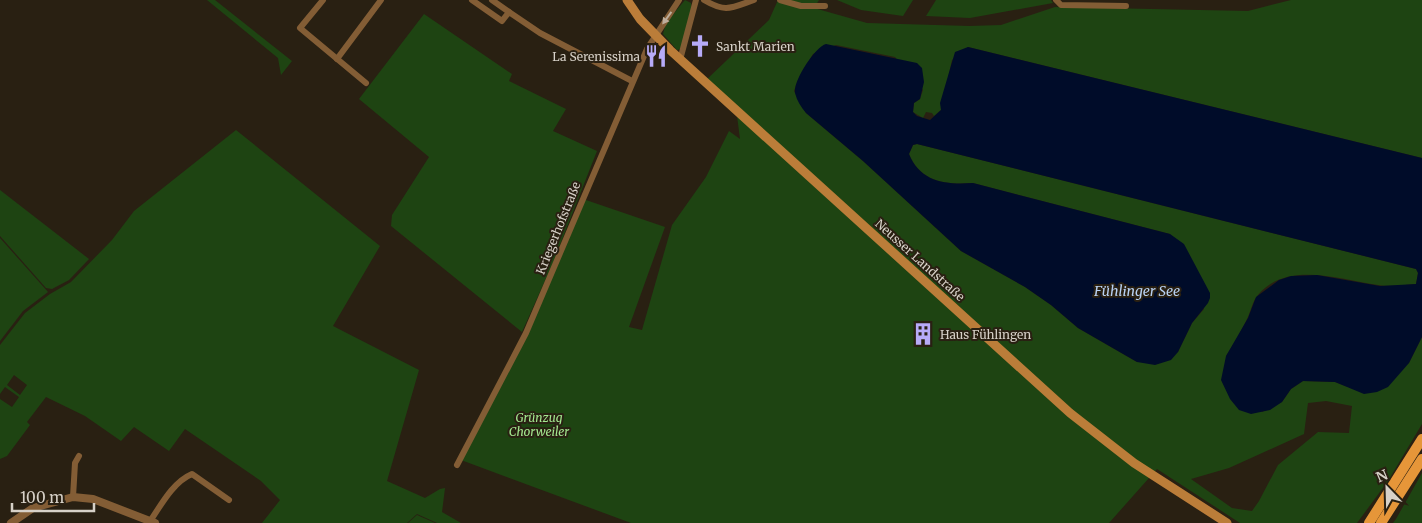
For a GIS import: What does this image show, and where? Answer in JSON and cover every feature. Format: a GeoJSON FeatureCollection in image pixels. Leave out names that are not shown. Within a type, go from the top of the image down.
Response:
{"type":"FeatureCollection","features":[{"type":"Feature","properties":{"kind":"main road","name":"Neusser Landstraße"},"geometry":{"type":"LineString","coordinates":[[627,0],[654,35],[680,60],[1076,418],[1127,458],[1223,523]]}},
{"type":"Feature","properties":{"kind":"main road"},"geometry":{"type":"LineString","coordinates":[[1369,523],[1422,439]]}},
{"type":"Feature","properties":{"kind":"main road"},"geometry":{"type":"LineString","coordinates":[[1381,523],[1422,459]]}},
{"type":"Feature","properties":{"kind":"main road","name":"Neusser Landstraße"},"geometry":{"type":"LineString","coordinates":[[1215,517],[1227,523]]}},
{"type":"Feature","properties":{"kind":"street"},"geometry":{"type":"LineString","coordinates":[[323,0],[300,28],[366,83]]}},
{"type":"Feature","properties":{"kind":"street"},"geometry":{"type":"LineString","coordinates":[[337,58],[381,0]]}},
{"type":"Feature","properties":{"kind":"street"},"geometry":{"type":"LineString","coordinates":[[472,0],[502,21],[508,12]]}},
{"type":"Feature","properties":{"kind":"street"},"geometry":{"type":"LineString","coordinates":[[492,0],[540,33],[632,81]]}},
{"type":"Feature","properties":{"kind":"street","name":"Kriegerhofstraße"},"geometry":{"type":"LineString","coordinates":[[457,465],[526,333],[632,81],[654,35],[679,0]]}},
{"type":"Feature","properties":{"kind":"street"},"geometry":{"type":"LineString","coordinates":[[680,60],[696,0]]}},
{"type":"Feature","properties":{"kind":"street"},"geometry":{"type":"LineString","coordinates":[[704,0],[716,7],[728,9],[754,0]]}},
{"type":"Feature","properties":{"kind":"street"},"geometry":{"type":"LineString","coordinates":[[780,0],[801,6],[825,6]]}},
{"type":"Feature","properties":{"kind":"street"},"geometry":{"type":"LineString","coordinates":[[1056,0],[1061,4],[1126,6]]}},
{"type":"Feature","properties":{"kind":"street"},"geometry":{"type":"LineString","coordinates":[[73,497],[75,463],[79,456]]}},
{"type":"Feature","properties":{"kind":"street"},"geometry":{"type":"LineString","coordinates":[[10,523],[34,508],[73,497],[93,499],[152,522],[174,487],[183,478],[192,474],[229,500]]}},
{"type":"Feature","properties":{"kind":"green space"},"geometry":{"type":"Polygon","coordinates":[[[207,0],[215,0],[292,61],[281,75],[278,58],[207,0]]]}},
{"type":"Feature","properties":{"kind":"green space"},"geometry":{"type":"Polygon","coordinates":[[[685,0],[691,3],[692,10],[681,49],[677,50],[663,34],[666,23],[685,0]]]}},
{"type":"Feature","properties":{"kind":"green space","name":"Grünzug Chorweiler"},"geometry":{"type":"Polygon","coordinates":[[[778,0],[819,0],[814,8],[867,23],[969,26],[1001,25],[1055,7],[1248,11],[1291,0],[1422,0],[1422,158],[968,47],[952,60],[941,110],[934,116],[932,113],[926,112],[923,118],[913,112],[914,103],[920,99],[923,90],[895,57],[836,45],[813,54],[794,91],[806,113],[863,161],[961,251],[1025,287],[1051,305],[1078,328],[1137,362],[1178,352],[1192,323],[1204,309],[1170,234],[973,183],[953,183],[935,180],[920,171],[914,163],[909,154],[913,145],[917,144],[1416,269],[1418,273],[1416,284],[1397,286],[1378,285],[1315,275],[1299,275],[1284,278],[1270,284],[1256,298],[1242,329],[1226,356],[1262,412],[1282,402],[1291,389],[1303,381],[1335,382],[1348,387],[1409,363],[1422,337],[1422,424],[1388,481],[1357,523],[1240,523],[1157,469],[1109,523],[631,523],[461,460],[510,367],[583,199],[665,227],[629,327],[642,330],[672,225],[706,177],[729,131],[740,139],[736,108],[704,82],[769,20],[778,0]],[[1326,401],[1308,403],[1304,434],[1229,468],[1191,479],[1232,508],[1252,511],[1278,465],[1318,432],[1349,433],[1352,406],[1326,401]]]}},
{"type":"Feature","properties":{"kind":"green space"},"geometry":{"type":"Polygon","coordinates":[[[837,0],[913,0],[903,16],[861,10],[837,0]]]}},
{"type":"Feature","properties":{"kind":"green space"},"geometry":{"type":"Polygon","coordinates":[[[936,0],[1051,0],[1053,3],[970,18],[926,16],[936,0]]]}},
{"type":"Feature","properties":{"kind":"green space"},"geometry":{"type":"Polygon","coordinates":[[[424,14],[512,74],[509,81],[566,109],[553,131],[597,151],[552,265],[522,332],[391,226],[392,215],[429,157],[359,99],[424,14]]]}},
{"type":"Feature","properties":{"kind":"green space"},"geometry":{"type":"Polygon","coordinates":[[[236,130],[380,246],[333,326],[419,370],[387,481],[425,498],[445,488],[442,512],[461,523],[437,523],[417,514],[407,523],[262,523],[280,500],[261,481],[185,429],[169,451],[134,427],[121,441],[85,416],[46,397],[27,422],[30,425],[7,456],[0,459],[0,399],[12,407],[19,397],[5,387],[0,394],[0,345],[25,313],[50,294],[71,282],[112,240],[134,211],[236,130]],[[14,375],[7,385],[20,395],[27,385],[14,375]]]}},
{"type":"Feature","properties":{"kind":"green space"},"geometry":{"type":"Polygon","coordinates":[[[0,190],[89,259],[69,280],[52,289],[46,288],[0,236],[0,190]]]}},
{"type":"Feature","properties":{"kind":"green space"},"geometry":{"type":"Polygon","coordinates":[[[0,238],[48,292],[23,311],[0,341],[0,238]]]}},
{"type":"Feature","properties":{"kind":"green space"},"geometry":{"type":"Polygon","coordinates":[[[1422,473],[1422,523],[1393,523],[1396,519],[1422,473]]]}},
{"type":"Feature","properties":{"kind":"green space"},"geometry":{"type":"Polygon","coordinates":[[[417,515],[435,523],[408,523],[417,515]]]}},
{"type":"Feature","properties":{"kind":"water","name":"Fühlinger See"},"geometry":{"type":"Polygon","coordinates":[[[826,44],[917,63],[922,68],[924,82],[920,99],[914,103],[913,112],[917,116],[930,120],[941,110],[940,103],[955,52],[968,47],[1422,158],[1422,337],[1409,363],[1388,387],[1377,392],[1364,394],[1335,382],[1303,381],[1291,389],[1282,402],[1270,410],[1251,414],[1239,410],[1230,399],[1221,380],[1226,356],[1248,318],[1256,297],[1279,280],[1291,276],[1317,275],[1380,286],[1416,284],[1418,273],[1416,269],[917,144],[913,145],[909,154],[914,163],[920,171],[935,180],[953,183],[973,183],[1170,234],[1184,244],[1210,293],[1210,298],[1192,323],[1178,352],[1171,360],[1155,365],[1137,362],[1078,328],[1051,305],[1025,287],[961,251],[863,161],[806,113],[795,93],[797,81],[816,51],[826,44]]]}},
{"type":"Feature","properties":{"kind":"place","name":"Sankt Marien"},"geometry":{"type":"Point","coordinates":[700,46]}},
{"type":"Feature","properties":{"kind":"place","name":"La Serenissima"},"geometry":{"type":"Point","coordinates":[656,56]}},
{"type":"Feature","properties":{"kind":"place","name":"Haus Fühlingen"},"geometry":{"type":"Point","coordinates":[923,334]}}]}
